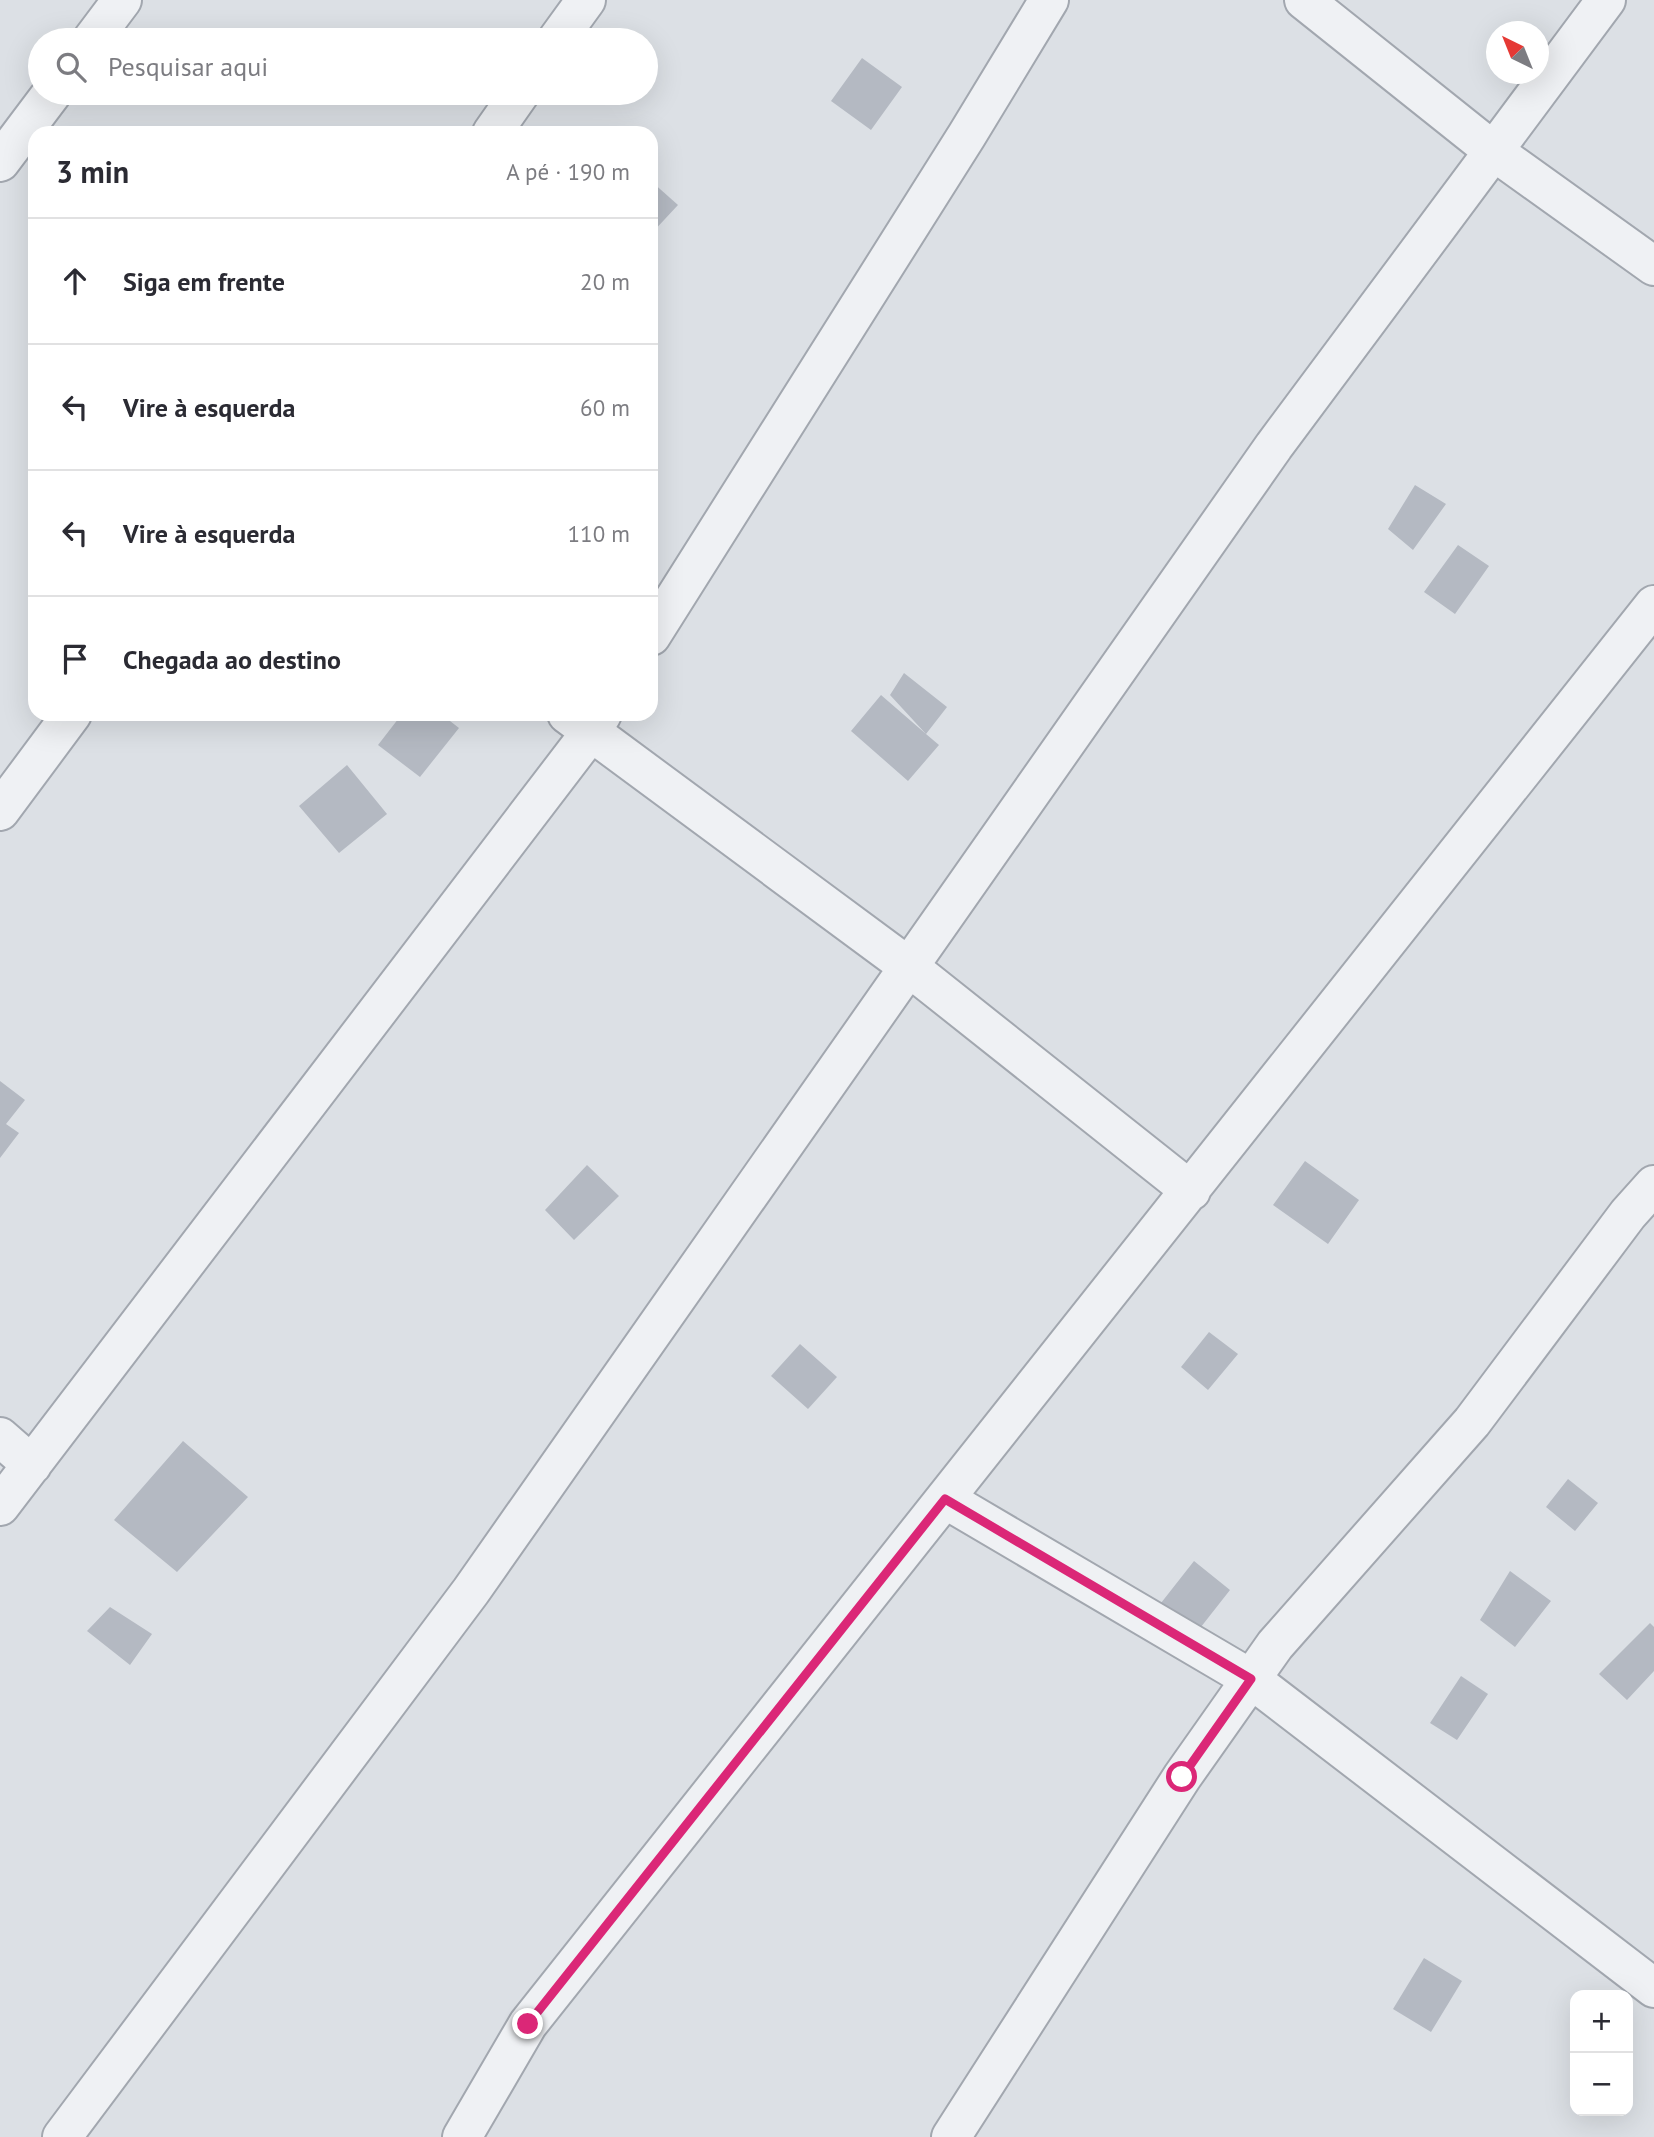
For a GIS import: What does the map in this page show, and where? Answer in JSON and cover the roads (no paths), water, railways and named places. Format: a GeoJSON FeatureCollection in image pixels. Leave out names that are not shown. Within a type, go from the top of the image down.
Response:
{"type":"FeatureCollection","features":[{"type":"Feature","properties":{"kind":"street"},"geometry":{"type":"LineString","coordinates":[[101,28],[122,0]]}},
{"type":"Feature","properties":{"kind":"street"},"geometry":{"type":"LineString","coordinates":[[566,28],[586,0]]}},
{"type":"Feature","properties":{"kind":"street"},"geometry":{"type":"LineString","coordinates":[[658,625],[1049,0]]}},
{"type":"Feature","properties":{"kind":"street"},"geometry":{"type":"LineString","coordinates":[[1304,0],[1492,150],[1654,266]]}},
{"type":"Feature","properties":{"kind":"street"},"geometry":{"type":"LineString","coordinates":[[62,2137],[471,1591],[1266,457],[1606,0]]}},
{"type":"Feature","properties":{"kind":"street"},"geometry":{"type":"LineString","coordinates":[[0,162],[43,105]]}},
{"type":"Feature","properties":{"kind":"street"},"geometry":{"type":"LineString","coordinates":[[497,126],[512,105]]}},
{"type":"Feature","properties":{"kind":"street"},"geometry":{"type":"LineString","coordinates":[[462,2137],[528,2024],[1654,604]]}},
{"type":"Feature","properties":{"kind":"street"},"geometry":{"type":"LineString","coordinates":[[0,811],[67,721]]}},
{"type":"Feature","properties":{"kind":"street"},"geometry":{"type":"LineString","coordinates":[[0,1506],[585,721]]}},
{"type":"Feature","properties":{"kind":"street"},"geometry":{"type":"LineString","coordinates":[[587,721],[909,967],[1191,1191]]}},
{"type":"Feature","properties":{"kind":"street"},"geometry":{"type":"LineString","coordinates":[[951,2137],[1182,1777],[1275,1645],[1472,1422],[1628,1214],[1654,1185]]}},
{"type":"Feature","properties":{"kind":"street"},"geometry":{"type":"LineString","coordinates":[[0,1437],[32,1465]]}},
{"type":"Feature","properties":{"kind":"street"},"geometry":{"type":"LineString","coordinates":[[945,1499],[1251,1679],[1654,1988]]}}]}
